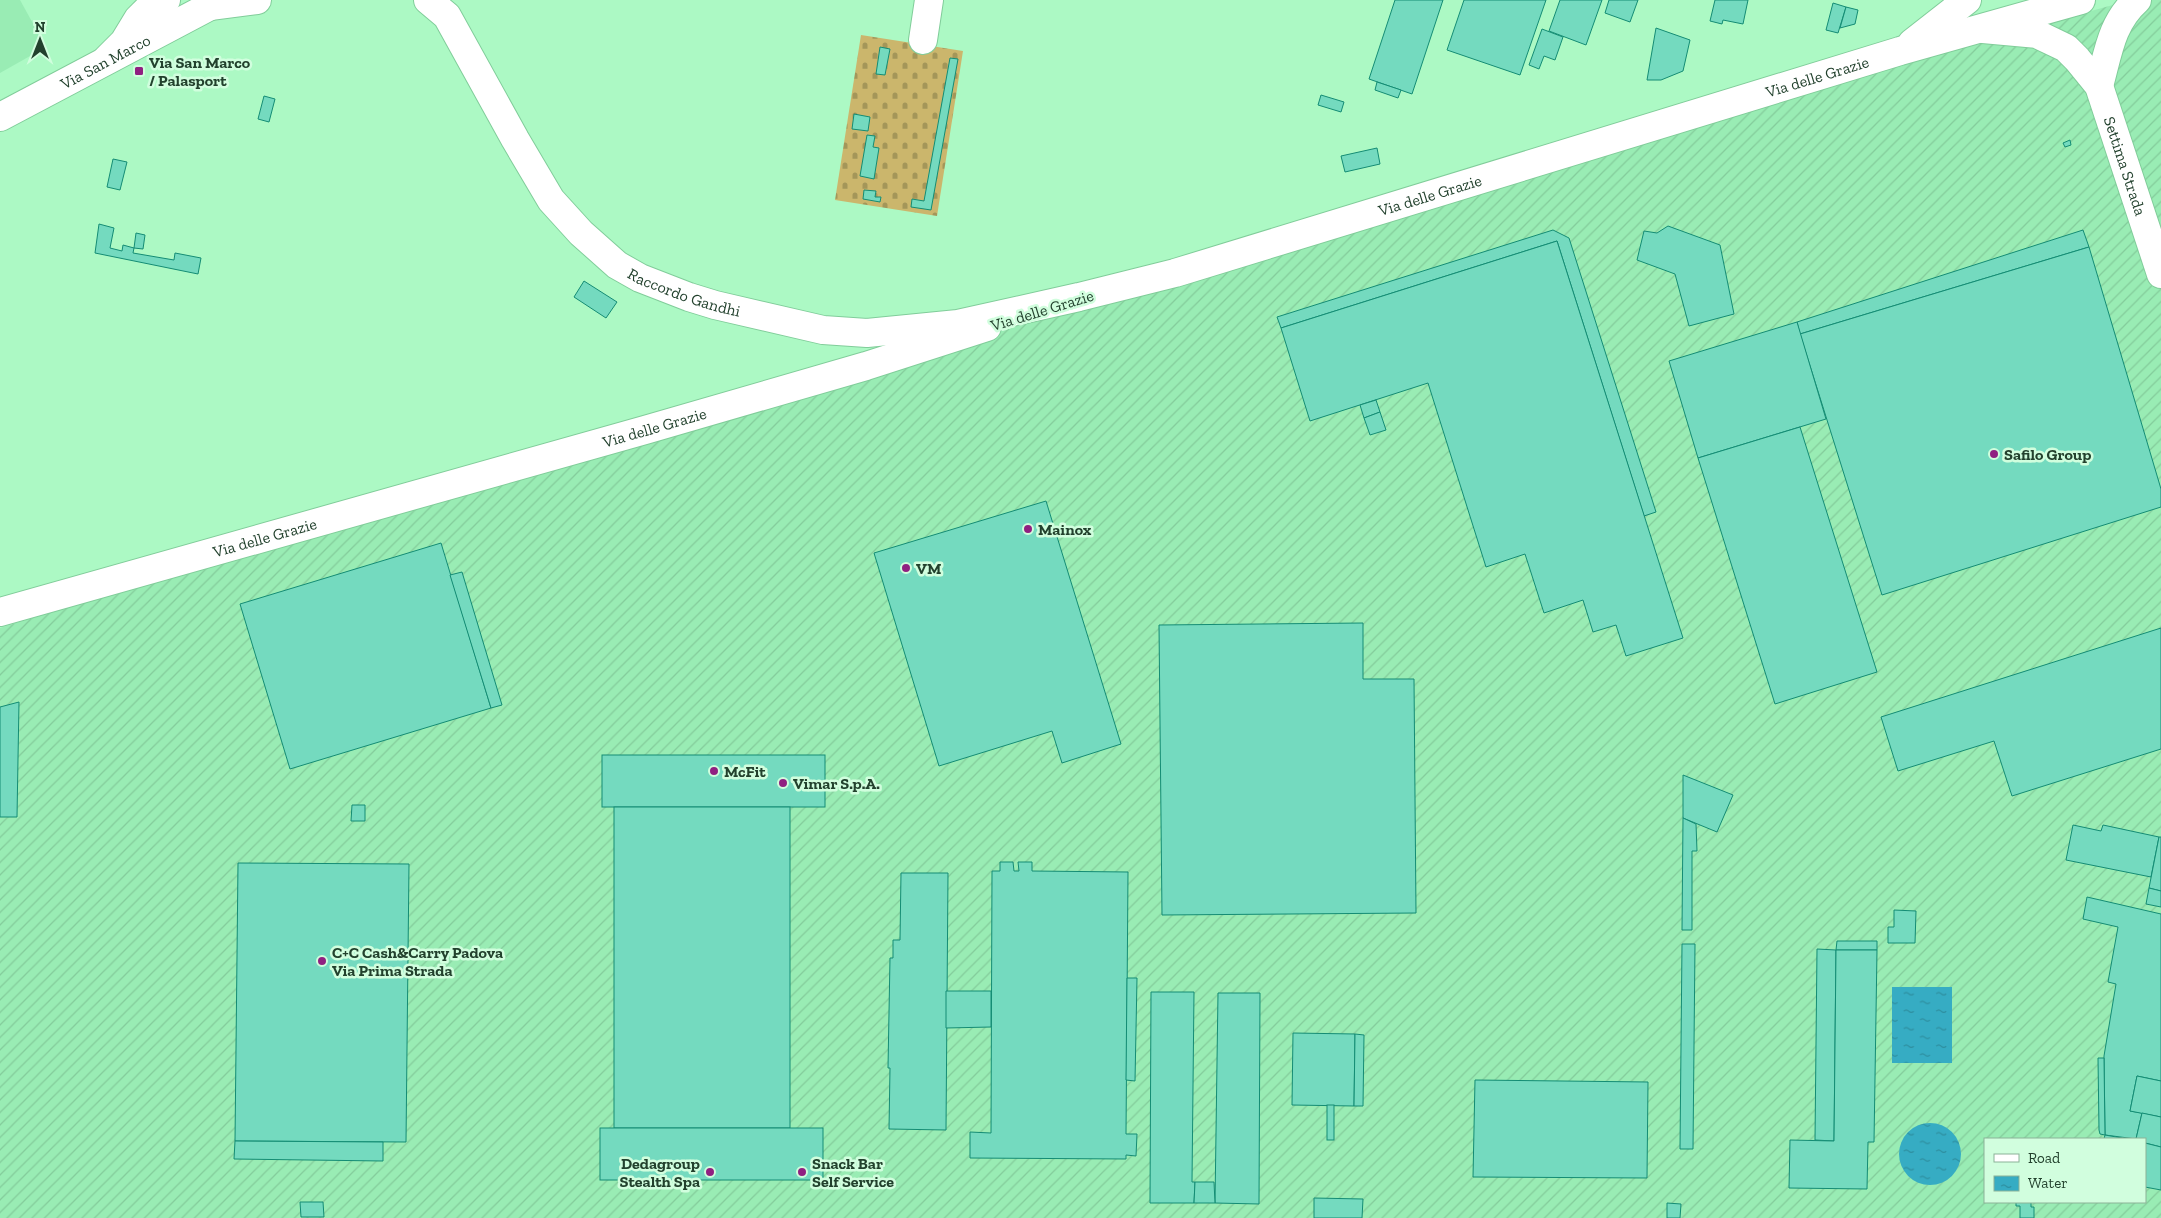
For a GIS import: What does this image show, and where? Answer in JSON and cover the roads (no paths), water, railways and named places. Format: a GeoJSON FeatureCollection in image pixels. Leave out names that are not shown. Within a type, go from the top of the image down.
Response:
{"type":"FeatureCollection","features":[{"type":"Feature","properties":{"kind":"main road"},"geometry":{"type":"LineString","coordinates":[[107,59],[124,42],[138,18],[148,9],[166,0]]}},
{"type":"Feature","properties":{"kind":"main road","name":"Via San Marco"},"geometry":{"type":"LineString","coordinates":[[0,117],[213,3],[257,0]]}},
{"type":"Feature","properties":{"kind":"main road","name":"Raccordo Gandhi"},"geometry":{"type":"LineString","coordinates":[[428,0],[447,16],[515,139],[552,200],[580,233],[617,265],[640,278],[715,305],[823,330],[867,333],[958,324],[1079,297]]}},
{"type":"Feature","properties":{"kind":"main road"},"geometry":{"type":"LineString","coordinates":[[923,40],[929,0]]}},
{"type":"Feature","properties":{"kind":"main road"},"geometry":{"type":"LineString","coordinates":[[1900,51],[1967,0]]}},
{"type":"Feature","properties":{"kind":"main road","name":"Via delle Grazie"},"geometry":{"type":"LineString","coordinates":[[0,612],[866,366],[1079,297],[1175,273],[1900,51],[2081,0]]}},
{"type":"Feature","properties":{"kind":"main road"},"geometry":{"type":"LineString","coordinates":[[2099,86],[2109,43],[2128,8],[2137,0]]}},
{"type":"Feature","properties":{"kind":"main road","name":"Settima Strada"},"geometry":{"type":"LineString","coordinates":[[1982,29],[2038,34],[2066,48],[2078,59],[2099,86],[2161,274]]}},
{"type":"Feature","properties":{"kind":"water"},"geometry":{"type":"Polygon","coordinates":[[[1892,987],[1952,987],[1952,1063],[1892,1063],[1892,987]]]}},
{"type":"Feature","properties":{"kind":"water"},"geometry":{"type":"Polygon","coordinates":[[[1930,1123],[1942,1125],[1952,1132],[1959,1142],[1961,1154],[1959,1166],[1952,1176],[1942,1183],[1930,1185],[1918,1183],[1908,1176],[1901,1166],[1899,1154],[1901,1142],[1908,1132],[1918,1125],[1930,1123]]]}},
{"type":"Feature","properties":{"kind":"place","name":"Via San Marco / Palasport"},"geometry":{"type":"Point","coordinates":[139,71]}},
{"type":"Feature","properties":{"kind":"place","name":"Safilo Group"},"geometry":{"type":"Point","coordinates":[1994,454]}},
{"type":"Feature","properties":{"kind":"place","name":"Mainox"},"geometry":{"type":"Point","coordinates":[1028,529]}},
{"type":"Feature","properties":{"kind":"place","name":"VM"},"geometry":{"type":"Point","coordinates":[906,568]}},
{"type":"Feature","properties":{"kind":"place","name":"McFit"},"geometry":{"type":"Point","coordinates":[714,771]}},
{"type":"Feature","properties":{"kind":"place","name":"Vimar S.p.A."},"geometry":{"type":"Point","coordinates":[783,783]}},
{"type":"Feature","properties":{"kind":"place","name":"C+C Cash&Carry Padova Via Prima Strada"},"geometry":{"type":"Point","coordinates":[322,961]}},
{"type":"Feature","properties":{"kind":"place","name":"Dedagroup Stealth Spa"},"geometry":{"type":"Point","coordinates":[710,1172]}},
{"type":"Feature","properties":{"kind":"place","name":"Snack Bar Self Service"},"geometry":{"type":"Point","coordinates":[802,1172]}}]}
